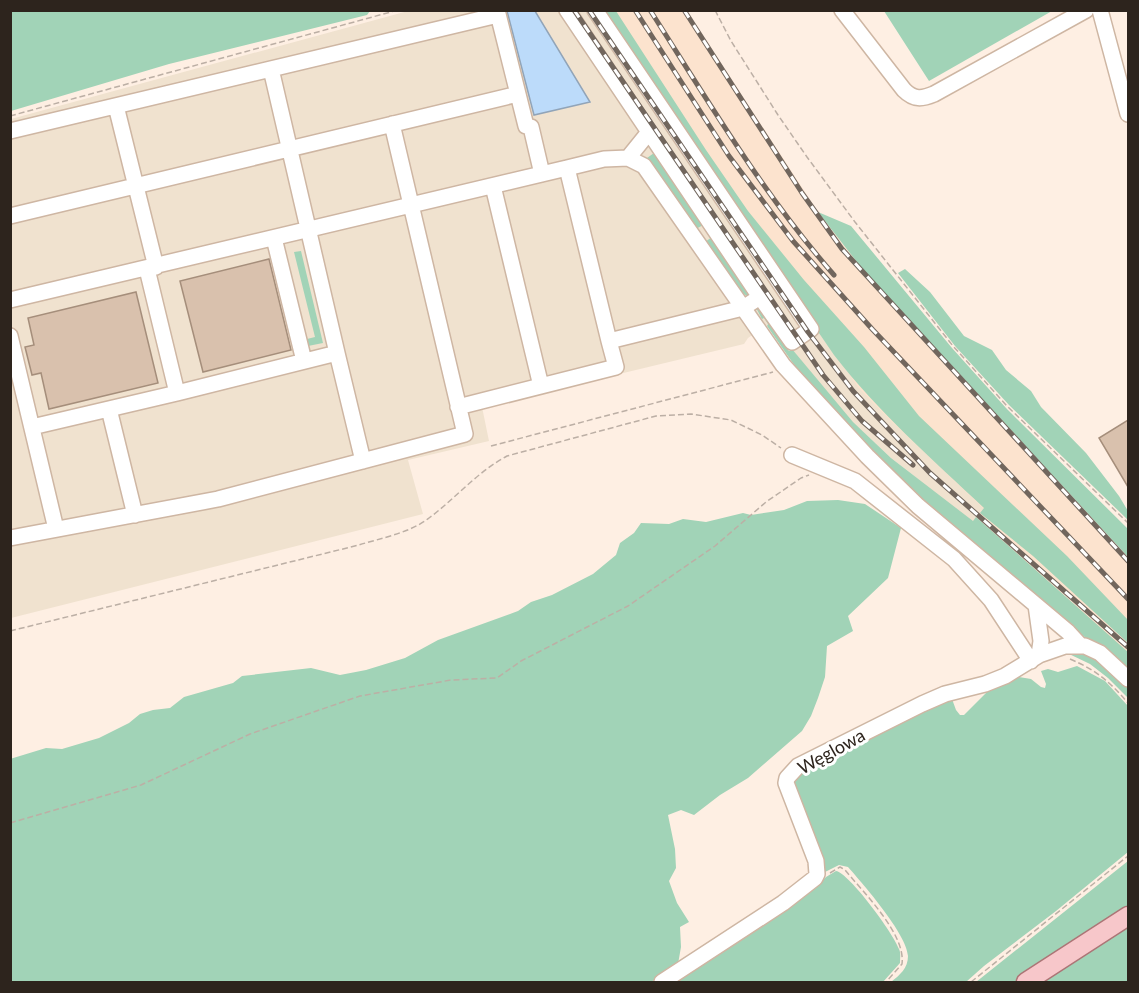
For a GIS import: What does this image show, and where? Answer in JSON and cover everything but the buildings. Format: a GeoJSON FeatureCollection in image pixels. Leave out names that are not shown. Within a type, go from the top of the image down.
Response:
{"type":"FeatureCollection","features":[{"type":"Feature","properties":{"kind":"main road"},"geometry":{"type":"LineString","coordinates":[[1026,982],[1127,916]]}},
{"type":"Feature","properties":{"kind":"street"},"geometry":{"type":"LineString","coordinates":[[567,10],[792,342],[811,329],[595,10]]}},
{"type":"Feature","properties":{"kind":"street"},"geometry":{"type":"LineString","coordinates":[[842,10],[904,90],[912,98],[916,98],[934,94],[1086,10]]}},
{"type":"Feature","properties":{"kind":"street"},"geometry":{"type":"LineString","coordinates":[[1100,10],[1128,114]]}},
{"type":"Feature","properties":{"kind":"street"},"geometry":{"type":"LineString","coordinates":[[10,131],[498,13],[526,126],[531,127],[542,174]]}},
{"type":"Feature","properties":{"kind":"street"},"geometry":{"type":"LineString","coordinates":[[271,69],[363,461]]}},
{"type":"Feature","properties":{"kind":"street"},"geometry":{"type":"LineString","coordinates":[[10,216],[518,94]]}},
{"type":"Feature","properties":{"kind":"street"},"geometry":{"type":"LineString","coordinates":[[117,106],[136,186],[177,393]]}},
{"type":"Feature","properties":{"kind":"street"},"geometry":{"type":"LineString","coordinates":[[10,538],[218,499],[465,434],[392,124]]}},
{"type":"Feature","properties":{"kind":"street"},"geometry":{"type":"LineString","coordinates":[[628,158],[649,132]]}},
{"type":"Feature","properties":{"kind":"street"},"geometry":{"type":"LineString","coordinates":[[10,300],[604,159],[628,158],[644,166],[783,365],[867,456],[896,486],[1080,645],[1100,653],[1128,679]]}},
{"type":"Feature","properties":{"kind":"street"},"geometry":{"type":"LineString","coordinates":[[458,407],[616,367],[567,168]]}},
{"type":"Feature","properties":{"kind":"street"},"geometry":{"type":"LineString","coordinates":[[492,186],[541,386]]}},
{"type":"Feature","properties":{"kind":"street"},"geometry":{"type":"LineString","coordinates":[[695,240],[713,228]]}},
{"type":"Feature","properties":{"kind":"street"},"geometry":{"type":"LineString","coordinates":[[274,238],[304,361]]}},
{"type":"Feature","properties":{"kind":"street"},"geometry":{"type":"LineString","coordinates":[[609,341],[743,308],[760,297]]}},
{"type":"Feature","properties":{"kind":"street"},"geometry":{"type":"LineString","coordinates":[[10,336],[56,529]]}},
{"type":"Feature","properties":{"kind":"street"},"geometry":{"type":"LineString","coordinates":[[32,427],[337,353]]}},
{"type":"Feature","properties":{"kind":"street"},"geometry":{"type":"LineString","coordinates":[[109,409],[135,515]]}},
{"type":"Feature","properties":{"kind":"street"},"geometry":{"type":"LineString","coordinates":[[792,455],[855,481],[954,559],[1041,656]]}},
{"type":"Feature","properties":{"kind":"street"},"geometry":{"type":"LineString","coordinates":[[1036,605],[1041,656]]}},
{"type":"Feature","properties":{"kind":"street","name":"Węglowa"},"geometry":{"type":"LineString","coordinates":[[817,874],[813,850],[786,783],[792,771],[922,704],[945,694],[985,684],[1065,646],[1080,645]]}},
{"type":"Feature","properties":{"kind":"street"},"geometry":{"type":"LineString","coordinates":[[662,982],[783,903],[812,882],[817,874]]}},
{"type":"Feature","properties":{"kind":"path"},"geometry":{"type":"LineString","coordinates":[[10,116],[398,10]]}},
{"type":"Feature","properties":{"kind":"path"},"geometry":{"type":"LineString","coordinates":[[715,10],[731,41],[796,140],[855,222],[953,346],[1007,406],[1128,523]]}},
{"type":"Feature","properties":{"kind":"path"},"geometry":{"type":"LineString","coordinates":[[491,446],[771,373],[783,365]]}},
{"type":"Feature","properties":{"kind":"path"},"geometry":{"type":"LineString","coordinates":[[10,631],[358,545],[403,531],[427,520],[490,465],[507,456],[656,416],[691,414],[731,420],[762,435],[792,455]]}},
{"type":"Feature","properties":{"kind":"path"},"geometry":{"type":"LineString","coordinates":[[10,823],[141,785],[250,734],[360,696],[451,680],[497,678],[521,661],[628,606],[715,546],[766,502],[801,478],[829,469]]}},
{"type":"Feature","properties":{"kind":"path"},"geometry":{"type":"LineString","coordinates":[[1041,656],[1094,670],[1107,680],[1128,703]]}},
{"type":"Feature","properties":{"kind":"path"},"geometry":{"type":"LineString","coordinates":[[971,982],[1128,856]]}},
{"type":"Feature","properties":{"kind":"path"},"geometry":{"type":"LineString","coordinates":[[817,874],[829,874],[840,867],[845,870],[892,930],[901,945],[903,958],[899,969],[886,982]]}},
{"type":"Feature","properties":{"kind":"shaded area"},"geometry":{"type":"Polygon","coordinates":[[[408,11],[599,11],[858,387],[984,509],[973,521],[891,458],[853,422],[792,349],[789,351],[770,323],[748,338],[744,344],[482,407],[489,441],[408,460],[423,514],[11,618],[11,119],[408,11]]]}},
{"type":"Feature","properties":{"kind":"shaded area"},"geometry":{"type":"Polygon","coordinates":[[[571,11],[687,11],[818,212],[860,266],[1128,557],[1128,659],[840,412],[792,349],[571,11]]]}},
{"type":"Feature","properties":{"kind":"green space"},"geometry":{"type":"Polygon","coordinates":[[[10,11],[370,11],[367,15],[169,64],[11,111],[10,11]]]}},
{"type":"Feature","properties":{"kind":"green space"},"geometry":{"type":"Polygon","coordinates":[[[599,11],[616,11],[748,211],[804,280],[864,347],[919,416],[1067,556],[1128,620],[1128,643],[1033,556],[980,513],[984,508],[906,434],[851,376],[834,355],[599,11]]]}},
{"type":"Feature","properties":{"kind":"green space"},"geometry":{"type":"Polygon","coordinates":[[[884,11],[1052,11],[929,81],[884,11]]]}},
{"type":"Feature","properties":{"kind":"green space"},"geometry":{"type":"Polygon","coordinates":[[[654,153],[703,225],[696,229],[647,158],[654,153]]]}},
{"type":"Feature","properties":{"kind":"green space"},"geometry":{"type":"Polygon","coordinates":[[[818,212],[851,226],[952,348],[1006,408],[1128,529],[1128,557],[860,266],[818,212]]]}},
{"type":"Feature","properties":{"kind":"green space"},"geometry":{"type":"Polygon","coordinates":[[[712,237],[750,294],[747,296],[738,290],[705,242],[712,237]]]}},
{"type":"Feature","properties":{"kind":"green space"},"geometry":{"type":"Polygon","coordinates":[[[301,251],[323,343],[308,346],[307,339],[315,337],[294,252],[301,251]]]}},
{"type":"Feature","properties":{"kind":"green space"},"geometry":{"type":"Polygon","coordinates":[[[905,269],[930,292],[964,336],[992,350],[1006,370],[1031,391],[1041,407],[1086,453],[1119,496],[1128,511],[1128,520],[1009,405],[955,346],[898,273],[905,269]]]}},
{"type":"Feature","properties":{"kind":"green space"},"geometry":{"type":"Polygon","coordinates":[[[758,305],[789,351],[792,349],[853,422],[891,458],[973,521],[976,517],[1128,652],[1128,672],[909,491],[797,369],[767,326],[764,318],[762,319],[755,306],[758,305]]]}},
{"type":"Feature","properties":{"kind":"green space"},"geometry":{"type":"Polygon","coordinates":[[[838,500],[865,504],[901,528],[888,578],[848,616],[853,631],[827,646],[825,677],[811,716],[802,731],[748,778],[720,795],[694,815],[681,810],[668,815],[675,849],[676,868],[669,881],[677,903],[689,922],[680,927],[681,947],[678,964],[651,982],[11,982],[10,759],[46,748],[62,749],[99,738],[129,723],[140,714],[170,708],[184,697],[233,683],[242,676],[311,668],[340,675],[405,658],[438,640],[518,611],[531,602],[552,595],[593,574],[616,555],[620,543],[634,533],[641,523],[669,524],[683,519],[706,522],[743,513],[751,515],[784,510],[807,501],[838,500]]]}},
{"type":"Feature","properties":{"kind":"green space"},"geometry":{"type":"Polygon","coordinates":[[[1084,652],[1109,667],[1128,687],[1128,698],[1090,664],[1067,653],[1084,652]]]}},
{"type":"Feature","properties":{"kind":"green space"},"geometry":{"type":"Polygon","coordinates":[[[1077,666],[1105,681],[1128,706],[1128,852],[966,982],[891,982],[907,964],[906,947],[893,923],[848,867],[839,865],[825,872],[821,854],[792,789],[794,776],[943,699],[952,699],[956,710],[960,715],[964,715],[988,691],[1013,676],[1031,679],[1045,688],[1046,684],[1041,671],[1048,669],[1058,672],[1077,666]]]}},
{"type":"Feature","properties":{"kind":"green space"},"geometry":{"type":"Polygon","coordinates":[[[1128,861],[1128,906],[1014,982],[976,982],[1128,861]]]}},
{"type":"Feature","properties":{"kind":"green space"},"geometry":{"type":"Polygon","coordinates":[[[836,871],[851,882],[870,905],[899,949],[900,963],[883,982],[669,982],[816,888],[826,877],[836,871]]]}},
{"type":"Feature","properties":{"kind":"green space"},"geometry":{"type":"Polygon","coordinates":[[[1128,927],[1128,982],[1044,982],[1128,927]]]}},
{"type":"Feature","properties":{"kind":"water"},"geometry":{"type":"Polygon","coordinates":[[[507,11],[535,11],[590,102],[534,115],[507,11]]]}},
{"type":"Feature","properties":{"kind":"railway"},"geometry":{"type":"LineString","coordinates":[[574,10],[823,375],[862,421],[913,465]]}},
{"type":"Feature","properties":{"kind":"railway"},"geometry":{"type":"LineString","coordinates":[[589,10],[808,332],[853,391],[930,473],[1128,647]]}},
{"type":"Feature","properties":{"kind":"railway"},"geometry":{"type":"LineString","coordinates":[[635,10],[729,156],[793,241],[873,330],[1128,599]]}},
{"type":"Feature","properties":{"kind":"railway"},"geometry":{"type":"LineString","coordinates":[[650,10],[760,180],[834,275]]}},
{"type":"Feature","properties":{"kind":"railway"},"geometry":{"type":"LineString","coordinates":[[684,10],[802,193],[842,249],[1128,561]]}}]}
